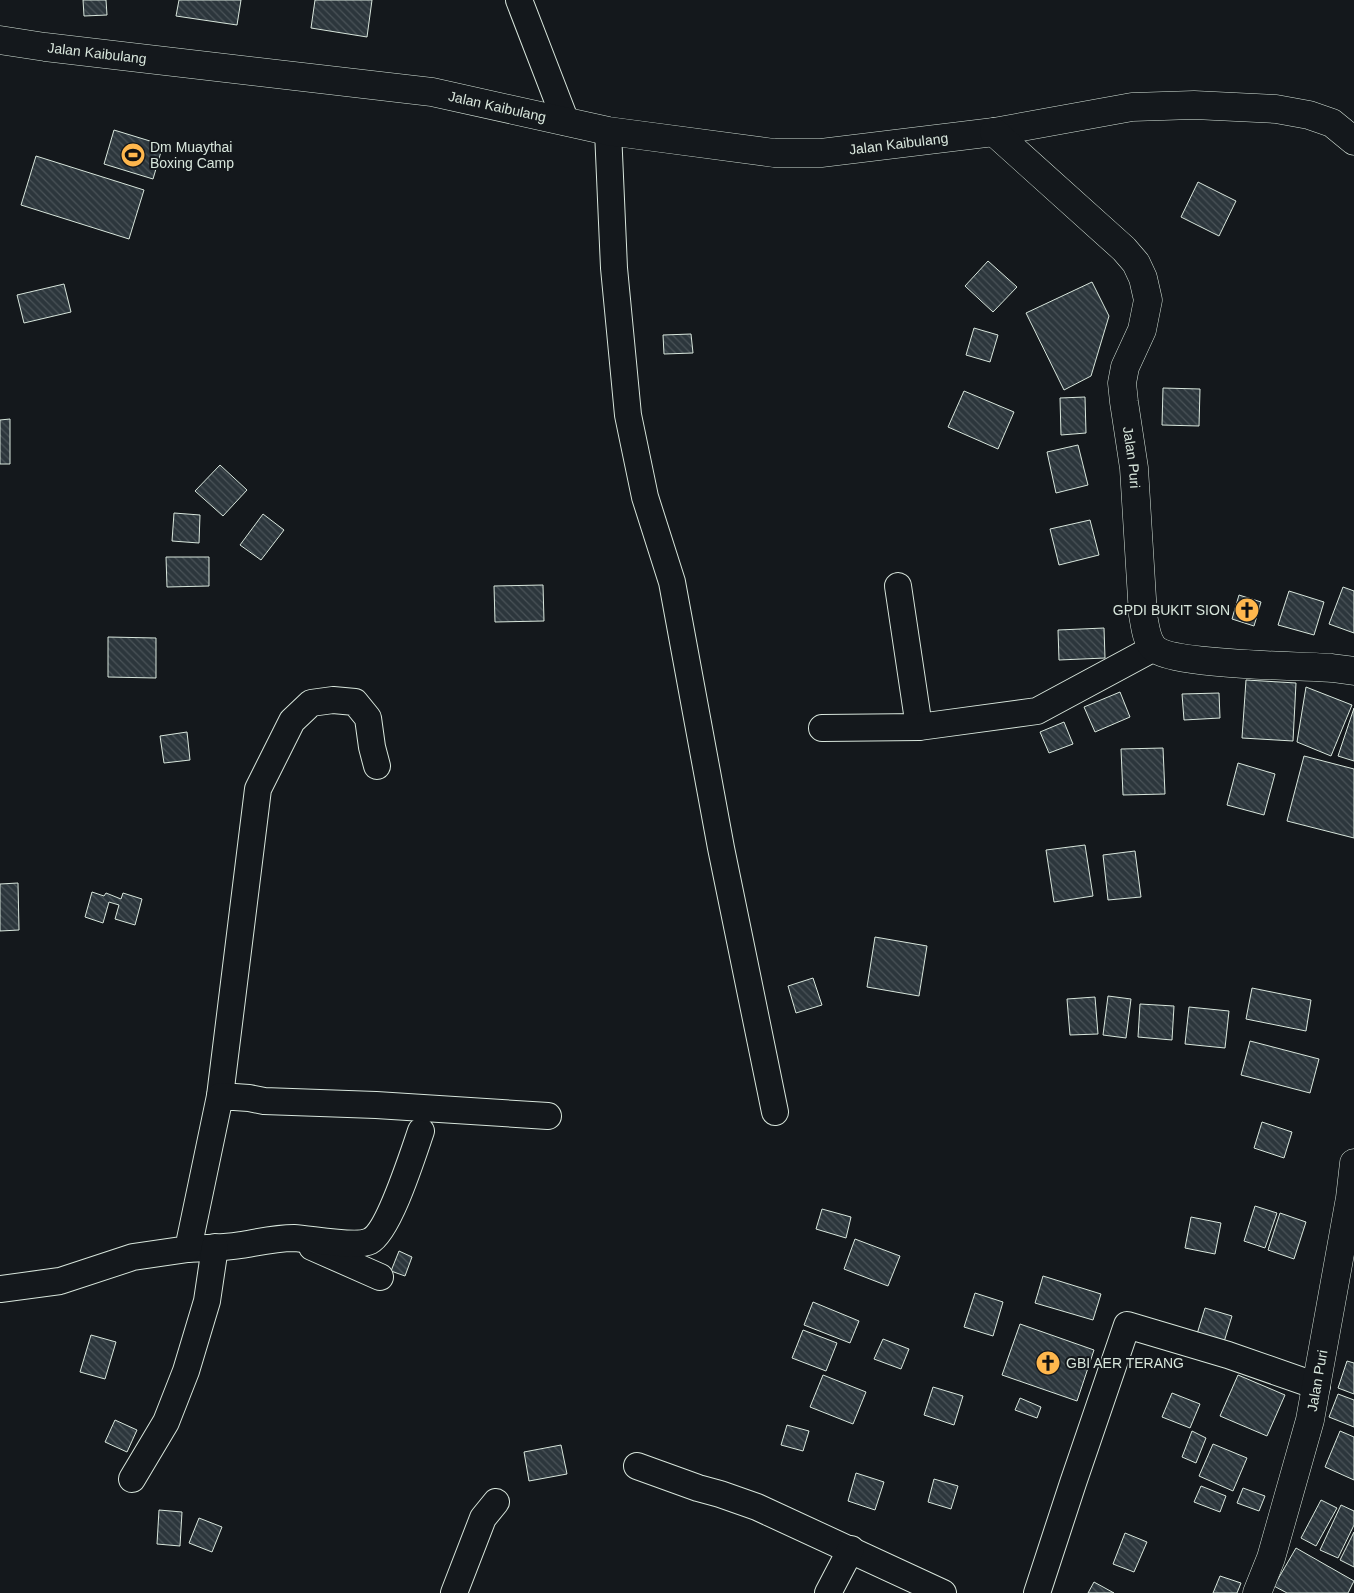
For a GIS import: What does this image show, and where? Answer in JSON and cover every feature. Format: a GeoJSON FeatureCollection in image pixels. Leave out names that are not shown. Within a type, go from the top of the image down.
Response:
{"type":"FeatureCollection","features":[{"type":"Feature","properties":{"kind":"street"},"geometry":{"type":"LineString","coordinates":[[519,0],[566,122]]}},
{"type":"Feature","properties":{"kind":"street","name":"Jalan Kaibulang"},"geometry":{"type":"LineString","coordinates":[[0,40],[45,47],[432,92],[608,131],[774,153],[811,153],[994,132],[1132,107],[1194,105],[1276,109],[1309,114],[1332,123],[1354,141]]}},
{"type":"Feature","properties":{"kind":"street"},"geometry":{"type":"LineString","coordinates":[[608,131],[614,268],[628,415],[645,497],[672,582],[721,848],[775,1112]]}},
{"type":"Feature","properties":{"kind":"street","name":"Jalan Puri"},"geometry":{"type":"LineString","coordinates":[[994,132],[1124,248],[1136,263],[1143,278],[1148,300],[1142,330],[1125,367],[1122,383],[1134,468],[1143,615],[1147,636],[1154,648]]}},
{"type":"Feature","properties":{"kind":"street"},"geometry":{"type":"LineString","coordinates":[[898,586],[919,727]]}},
{"type":"Feature","properties":{"kind":"street"},"geometry":{"type":"LineString","coordinates":[[822,728],[919,727],[1038,711],[1154,648],[1163,654],[1198,661],[1332,668],[1354,671]]}},
{"type":"Feature","properties":{"kind":"street"},"geometry":{"type":"LineString","coordinates":[[188,1249],[220,1096],[258,789],[292,721],[312,703],[333,700],[355,702],[368,718],[372,748],[377,766]]}},
{"type":"Feature","properties":{"kind":"street"},"geometry":{"type":"LineString","coordinates":[[220,1096],[264,1101],[376,1105],[548,1116]]}},
{"type":"Feature","properties":{"kind":"street"},"geometry":{"type":"LineString","coordinates":[[0,1289],[60,1281],[133,1257],[188,1249],[293,1238],[359,1244],[371,1241],[391,1211],[421,1131]]}},
{"type":"Feature","properties":{"kind":"street","name":"Jalan Puri"},"geometry":{"type":"LineString","coordinates":[[1257,1593],[1274,1549],[1310,1420],[1352,1199],[1354,1163]]}},
{"type":"Feature","properties":{"kind":"street"},"geometry":{"type":"LineString","coordinates":[[293,1238],[380,1277]]}},
{"type":"Feature","properties":{"kind":"street"},"geometry":{"type":"LineString","coordinates":[[132,1479],[166,1422],[186,1371],[207,1301],[215,1247]]}},
{"type":"Feature","properties":{"kind":"street"},"geometry":{"type":"LineString","coordinates":[[1037,1593],[1127,1325],[1228,1355],[1317,1386]]}},
{"type":"Feature","properties":{"kind":"street"},"geometry":{"type":"LineString","coordinates":[[637,1466],[757,1507],[943,1593]]}},
{"type":"Feature","properties":{"kind":"street"},"geometry":{"type":"LineString","coordinates":[[454,1593],[483,1518],[496,1502]]}},
{"type":"Feature","properties":{"kind":"street"},"geometry":{"type":"LineString","coordinates":[[828,1593],[851,1549]]}},
{"type":"Feature","properties":{"kind":"building"},"geometry":{"type":"Polygon","coordinates":[[[83,0],[106,0],[107,15],[84,16],[83,0]]]}},
{"type":"Feature","properties":{"kind":"building"},"geometry":{"type":"Polygon","coordinates":[[[179,0],[241,0],[237,25],[176,16],[179,0]]]}},
{"type":"Feature","properties":{"kind":"building"},"geometry":{"type":"Polygon","coordinates":[[[315,0],[372,0],[367,37],[311,28],[315,0]]]}},
{"type":"Feature","properties":{"kind":"building","name":"Dm Muaythai Boxing Camp"},"geometry":{"type":"Polygon","coordinates":[[[114,130],[163,145],[153,179],[104,164],[114,130]]]}},
{"type":"Feature","properties":{"kind":"building"},"geometry":{"type":"Polygon","coordinates":[[[36,156],[144,190],[129,239],[21,205],[36,156]]]}},
{"type":"Feature","properties":{"kind":"building"},"geometry":{"type":"Polygon","coordinates":[[[1198,182],[1236,201],[1219,236],[1181,217],[1198,182]]]}},
{"type":"Feature","properties":{"kind":"building"},"geometry":{"type":"Polygon","coordinates":[[[988,261],[1017,287],[993,312],[965,286],[988,261]]]}},
{"type":"Feature","properties":{"kind":"building"},"geometry":{"type":"Polygon","coordinates":[[[1092,282],[1109,316],[1091,376],[1064,390],[1026,313],[1092,282]]]}},
{"type":"Feature","properties":{"kind":"building"},"geometry":{"type":"Polygon","coordinates":[[[64,284],[71,312],[24,323],[17,295],[64,284]]]}},
{"type":"Feature","properties":{"kind":"building"},"geometry":{"type":"Polygon","coordinates":[[[974,328],[998,335],[990,362],[966,355],[974,328]]]}},
{"type":"Feature","properties":{"kind":"building"},"geometry":{"type":"Polygon","coordinates":[[[691,334],[693,353],[664,354],[663,335],[691,334]]]}},
{"type":"Feature","properties":{"kind":"building"},"geometry":{"type":"Polygon","coordinates":[[[1163,388],[1200,389],[1199,426],[1162,425],[1163,388]]]}},
{"type":"Feature","properties":{"kind":"building"},"geometry":{"type":"Polygon","coordinates":[[[964,391],[1014,412],[998,449],[948,427],[964,391]]]}},
{"type":"Feature","properties":{"kind":"building"},"geometry":{"type":"Polygon","coordinates":[[[1085,397],[1086,433],[1061,435],[1060,398],[1085,397]]]}},
{"type":"Feature","properties":{"kind":"building"},"geometry":{"type":"Polygon","coordinates":[[[10,419],[10,464],[0,464],[0,420],[10,419]]]}},
{"type":"Feature","properties":{"kind":"building"},"geometry":{"type":"Polygon","coordinates":[[[1078,445],[1088,485],[1056,493],[1047,452],[1078,445]]]}},
{"type":"Feature","properties":{"kind":"building"},"geometry":{"type":"Polygon","coordinates":[[[220,465],[247,490],[223,516],[195,491],[220,465]]]}},
{"type":"Feature","properties":{"kind":"building"},"geometry":{"type":"Polygon","coordinates":[[[174,513],[200,515],[199,543],[172,541],[174,513]]]}},
{"type":"Feature","properties":{"kind":"building"},"geometry":{"type":"Polygon","coordinates":[[[263,514],[284,530],[261,560],[240,545],[263,514]]]}},
{"type":"Feature","properties":{"kind":"building"},"geometry":{"type":"Polygon","coordinates":[[[1090,520],[1099,555],[1059,565],[1050,529],[1090,520]]]}},
{"type":"Feature","properties":{"kind":"building"},"geometry":{"type":"Polygon","coordinates":[[[166,557],[209,557],[209,586],[167,587],[166,557]]]}},
{"type":"Feature","properties":{"kind":"building"},"geometry":{"type":"Polygon","coordinates":[[[543,585],[544,621],[495,622],[494,586],[543,585]]]}},
{"type":"Feature","properties":{"kind":"building"},"geometry":{"type":"Polygon","coordinates":[[[1343,587],[1354,591],[1354,633],[1329,624],[1343,587]]]}},
{"type":"Feature","properties":{"kind":"building"},"geometry":{"type":"Polygon","coordinates":[[[1289,591],[1324,602],[1314,635],[1278,625],[1289,591]]]}},
{"type":"Feature","properties":{"kind":"building","name":"GPDI BUKIT SION"},"geometry":{"type":"Polygon","coordinates":[[[1239,595],[1261,602],[1254,626],[1232,619],[1239,595]]]}},
{"type":"Feature","properties":{"kind":"building"},"geometry":{"type":"Polygon","coordinates":[[[1104,628],[1105,658],[1059,660],[1058,630],[1104,628]]]}},
{"type":"Feature","properties":{"kind":"building"},"geometry":{"type":"Polygon","coordinates":[[[108,637],[156,638],[156,678],[108,677],[108,637]]]}},
{"type":"Feature","properties":{"kind":"building"},"geometry":{"type":"Polygon","coordinates":[[[1246,680],[1296,683],[1293,741],[1242,738],[1246,680]]]}},
{"type":"Feature","properties":{"kind":"building"},"geometry":{"type":"Polygon","coordinates":[[[1306,687],[1352,705],[1331,756],[1297,742],[1306,687]]]}},
{"type":"Feature","properties":{"kind":"building"},"geometry":{"type":"Polygon","coordinates":[[[1120,692],[1130,717],[1095,732],[1084,707],[1120,692]]]}},
{"type":"Feature","properties":{"kind":"building"},"geometry":{"type":"Polygon","coordinates":[[[1219,693],[1220,718],[1184,720],[1182,694],[1219,693]]]}},
{"type":"Feature","properties":{"kind":"building"},"geometry":{"type":"Polygon","coordinates":[[[1354,708],[1354,761],[1338,756],[1354,708]]]}},
{"type":"Feature","properties":{"kind":"building"},"geometry":{"type":"Polygon","coordinates":[[[1064,722],[1073,744],[1049,753],[1040,732],[1064,722]]]}},
{"type":"Feature","properties":{"kind":"building"},"geometry":{"type":"Polygon","coordinates":[[[187,732],[190,760],[164,763],[160,736],[187,732]]]}},
{"type":"Feature","properties":{"kind":"building"},"geometry":{"type":"Polygon","coordinates":[[[1163,748],[1165,794],[1123,795],[1121,749],[1163,748]]]}},
{"type":"Feature","properties":{"kind":"building"},"geometry":{"type":"Polygon","coordinates":[[[1304,756],[1354,769],[1354,838],[1287,821],[1304,756]]]}},
{"type":"Feature","properties":{"kind":"building"},"geometry":{"type":"Polygon","coordinates":[[[1238,763],[1275,774],[1264,815],[1227,805],[1238,763]]]}},
{"type":"Feature","properties":{"kind":"building"},"geometry":{"type":"Polygon","coordinates":[[[1085,845],[1093,896],[1054,902],[1046,850],[1085,845]]]}},
{"type":"Feature","properties":{"kind":"building"},"geometry":{"type":"Polygon","coordinates":[[[1135,851],[1141,897],[1108,900],[1103,855],[1135,851]]]}},
{"type":"Feature","properties":{"kind":"building"},"geometry":{"type":"Polygon","coordinates":[[[18,883],[19,930],[0,931],[0,884],[18,883]]]}},
{"type":"Feature","properties":{"kind":"building"},"geometry":{"type":"Polygon","coordinates":[[[92,892],[104,896],[106,893],[121,899],[123,893],[142,899],[135,925],[115,919],[119,905],[109,902],[103,923],[85,917],[92,892]]]}},
{"type":"Feature","properties":{"kind":"building"},"geometry":{"type":"Polygon","coordinates":[[[875,937],[927,946],[919,996],[867,987],[875,937]]]}},
{"type":"Feature","properties":{"kind":"building"},"geometry":{"type":"Polygon","coordinates":[[[813,978],[822,1005],[796,1013],[788,986],[813,978]]]}},
{"type":"Feature","properties":{"kind":"building"},"geometry":{"type":"Polygon","coordinates":[[[1252,988],[1311,1000],[1306,1031],[1246,1019],[1252,988]]]}},
{"type":"Feature","properties":{"kind":"building"},"geometry":{"type":"Polygon","coordinates":[[[1108,996],[1131,999],[1126,1038],[1103,1035],[1108,996]]]}},
{"type":"Feature","properties":{"kind":"building"},"geometry":{"type":"Polygon","coordinates":[[[1095,997],[1098,1034],[1070,1035],[1067,999],[1095,997]]]}},
{"type":"Feature","properties":{"kind":"building"},"geometry":{"type":"Polygon","coordinates":[[[1140,1004],[1174,1006],[1172,1040],[1138,1037],[1140,1004]]]}},
{"type":"Feature","properties":{"kind":"building"},"geometry":{"type":"Polygon","coordinates":[[[1189,1007],[1229,1011],[1225,1048],[1185,1044],[1189,1007]]]}},
{"type":"Feature","properties":{"kind":"building"},"geometry":{"type":"Polygon","coordinates":[[[1250,1041],[1319,1059],[1310,1093],[1241,1075],[1250,1041]]]}},
{"type":"Feature","properties":{"kind":"building"},"geometry":{"type":"Polygon","coordinates":[[[1262,1122],[1292,1132],[1284,1158],[1254,1148],[1262,1122]]]}},
{"type":"Feature","properties":{"kind":"building"},"geometry":{"type":"Polygon","coordinates":[[[1255,1206],[1277,1213],[1265,1248],[1244,1241],[1255,1206]]]}},
{"type":"Feature","properties":{"kind":"building"},"geometry":{"type":"Polygon","coordinates":[[[822,1209],[851,1217],[846,1238],[816,1229],[822,1209]]]}},
{"type":"Feature","properties":{"kind":"building"},"geometry":{"type":"Polygon","coordinates":[[[1280,1213],[1306,1222],[1294,1259],[1268,1250],[1280,1213]]]}},
{"type":"Feature","properties":{"kind":"building"},"geometry":{"type":"Polygon","coordinates":[[[1191,1217],[1221,1223],[1215,1254],[1185,1248],[1191,1217]]]}},
{"type":"Feature","properties":{"kind":"building"},"geometry":{"type":"Polygon","coordinates":[[[855,1239],[900,1256],[888,1286],[844,1269],[855,1239]]]}},
{"type":"Feature","properties":{"kind":"building"},"geometry":{"type":"Polygon","coordinates":[[[399,1251],[412,1257],[405,1276],[391,1271],[399,1251]]]}},
{"type":"Feature","properties":{"kind":"building"},"geometry":{"type":"Polygon","coordinates":[[[1043,1276],[1101,1294],[1093,1320],[1035,1303],[1043,1276]]]}},
{"type":"Feature","properties":{"kind":"building"},"geometry":{"type":"Polygon","coordinates":[[[975,1293],[1003,1302],[993,1336],[964,1327],[975,1293]]]}},
{"type":"Feature","properties":{"kind":"building"},"geometry":{"type":"Polygon","coordinates":[[[813,1302],[859,1321],[850,1343],[804,1325],[813,1302]]]}},
{"type":"Feature","properties":{"kind":"building"},"geometry":{"type":"Polygon","coordinates":[[[1205,1308],[1232,1316],[1224,1342],[1197,1334],[1205,1308]]]}},
{"type":"Feature","properties":{"kind":"building","name":"GBI AER TERANG"},"geometry":{"type":"Polygon","coordinates":[[[1020,1324],[1094,1350],[1077,1401],[1002,1375],[1020,1324]]]}},
{"type":"Feature","properties":{"kind":"building"},"geometry":{"type":"Polygon","coordinates":[[[803,1330],[837,1343],[826,1371],[792,1358],[803,1330]]]}},
{"type":"Feature","properties":{"kind":"building"},"geometry":{"type":"Polygon","coordinates":[[[91,1335],[116,1342],[105,1379],[80,1372],[91,1335]]]}},
{"type":"Feature","properties":{"kind":"building"},"geometry":{"type":"Polygon","coordinates":[[[883,1339],[909,1349],[901,1369],[874,1359],[883,1339]]]}},
{"type":"Feature","properties":{"kind":"building"},"geometry":{"type":"Polygon","coordinates":[[[1347,1361],[1354,1363],[1354,1394],[1338,1388],[1347,1361]]]}},
{"type":"Feature","properties":{"kind":"building"},"geometry":{"type":"Polygon","coordinates":[[[823,1375],[866,1392],[853,1424],[810,1407],[823,1375]]]}},
{"type":"Feature","properties":{"kind":"building"},"geometry":{"type":"Polygon","coordinates":[[[1238,1375],[1285,1395],[1267,1436],[1220,1416],[1238,1375]]]}},
{"type":"Feature","properties":{"kind":"building"},"geometry":{"type":"Polygon","coordinates":[[[933,1387],[963,1396],[954,1425],[924,1415],[933,1387]]]}},
{"type":"Feature","properties":{"kind":"building"},"geometry":{"type":"Polygon","coordinates":[[[1172,1393],[1200,1404],[1190,1428],[1162,1417],[1172,1393]]]}},
{"type":"Feature","properties":{"kind":"building"},"geometry":{"type":"Polygon","coordinates":[[[1338,1394],[1354,1400],[1354,1427],[1329,1417],[1338,1394]]]}},
{"type":"Feature","properties":{"kind":"building"},"geometry":{"type":"Polygon","coordinates":[[[1020,1398],[1041,1407],[1037,1418],[1015,1410],[1020,1398]]]}},
{"type":"Feature","properties":{"kind":"building"},"geometry":{"type":"Polygon","coordinates":[[[115,1420],[137,1430],[127,1452],[105,1442],[115,1420]]]}},
{"type":"Feature","properties":{"kind":"building"},"geometry":{"type":"Polygon","coordinates":[[[787,1425],[809,1431],[803,1451],[781,1445],[787,1425]]]}},
{"type":"Feature","properties":{"kind":"building"},"geometry":{"type":"Polygon","coordinates":[[[1192,1431],[1206,1438],[1196,1463],[1182,1457],[1192,1431]]]}},
{"type":"Feature","properties":{"kind":"building"},"geometry":{"type":"Polygon","coordinates":[[[1340,1431],[1354,1437],[1354,1480],[1325,1467],[1340,1431]]]}},
{"type":"Feature","properties":{"kind":"building"},"geometry":{"type":"Polygon","coordinates":[[[1213,1444],[1247,1458],[1233,1491],[1199,1476],[1213,1444]]]}},
{"type":"Feature","properties":{"kind":"building"},"geometry":{"type":"Polygon","coordinates":[[[561,1445],[567,1474],[529,1481],[524,1452],[561,1445]]]}},
{"type":"Feature","properties":{"kind":"building"},"geometry":{"type":"Polygon","coordinates":[[[856,1473],[884,1482],[875,1510],[848,1501],[856,1473]]]}},
{"type":"Feature","properties":{"kind":"building"},"geometry":{"type":"Polygon","coordinates":[[[934,1479],[958,1486],[951,1509],[928,1502],[934,1479]]]}},
{"type":"Feature","properties":{"kind":"building"},"geometry":{"type":"Polygon","coordinates":[[[1201,1486],[1226,1496],[1220,1512],[1194,1502],[1201,1486]]]}},
{"type":"Feature","properties":{"kind":"building"},"geometry":{"type":"Polygon","coordinates":[[[1243,1488],[1265,1496],[1259,1511],[1237,1503],[1243,1488]]]}},
{"type":"Feature","properties":{"kind":"building"},"geometry":{"type":"Polygon","coordinates":[[[1321,1500],[1337,1508],[1316,1546],[1301,1538],[1321,1500]]]}},
{"type":"Feature","properties":{"kind":"building"},"geometry":{"type":"Polygon","coordinates":[[[1341,1505],[1354,1511],[1354,1525],[1338,1558],[1320,1550],[1341,1505]]]}},
{"type":"Feature","properties":{"kind":"building"},"geometry":{"type":"Polygon","coordinates":[[[159,1510],[182,1512],[180,1546],[157,1544],[159,1510]]]}},
{"type":"Feature","properties":{"kind":"building"},"geometry":{"type":"Polygon","coordinates":[[[199,1518],[222,1527],[212,1552],[189,1543],[199,1518]]]}},
{"type":"Feature","properties":{"kind":"building"},"geometry":{"type":"Polygon","coordinates":[[[1354,1532],[1354,1567],[1340,1560],[1354,1532]]]}},
{"type":"Feature","properties":{"kind":"building"},"geometry":{"type":"Polygon","coordinates":[[[1125,1533],[1147,1542],[1134,1572],[1113,1564],[1125,1533]]]}},
{"type":"Feature","properties":{"kind":"building"},"geometry":{"type":"Polygon","coordinates":[[[1296,1548],[1354,1581],[1348,1593],[1287,1593],[1274,1586],[1296,1548]]]}},
{"type":"Feature","properties":{"kind":"building"},"geometry":{"type":"Polygon","coordinates":[[[1220,1576],[1241,1583],[1237,1593],[1213,1593],[1220,1576]]]}},
{"type":"Feature","properties":{"kind":"building"},"geometry":{"type":"Polygon","coordinates":[[[1094,1582],[1114,1593],[1088,1593],[1094,1582]]]}},
{"type":"Feature","properties":{"kind":"place","name":"Dm Muaythai Boxing Camp"},"geometry":{"type":"Point","coordinates":[133,155]}},
{"type":"Feature","properties":{"kind":"place","name":"GPDI BUKIT SION"},"geometry":{"type":"Point","coordinates":[1247,610]}},
{"type":"Feature","properties":{"kind":"place","name":"GBI AER TERANG"},"geometry":{"type":"Point","coordinates":[1048,1363]}}]}
